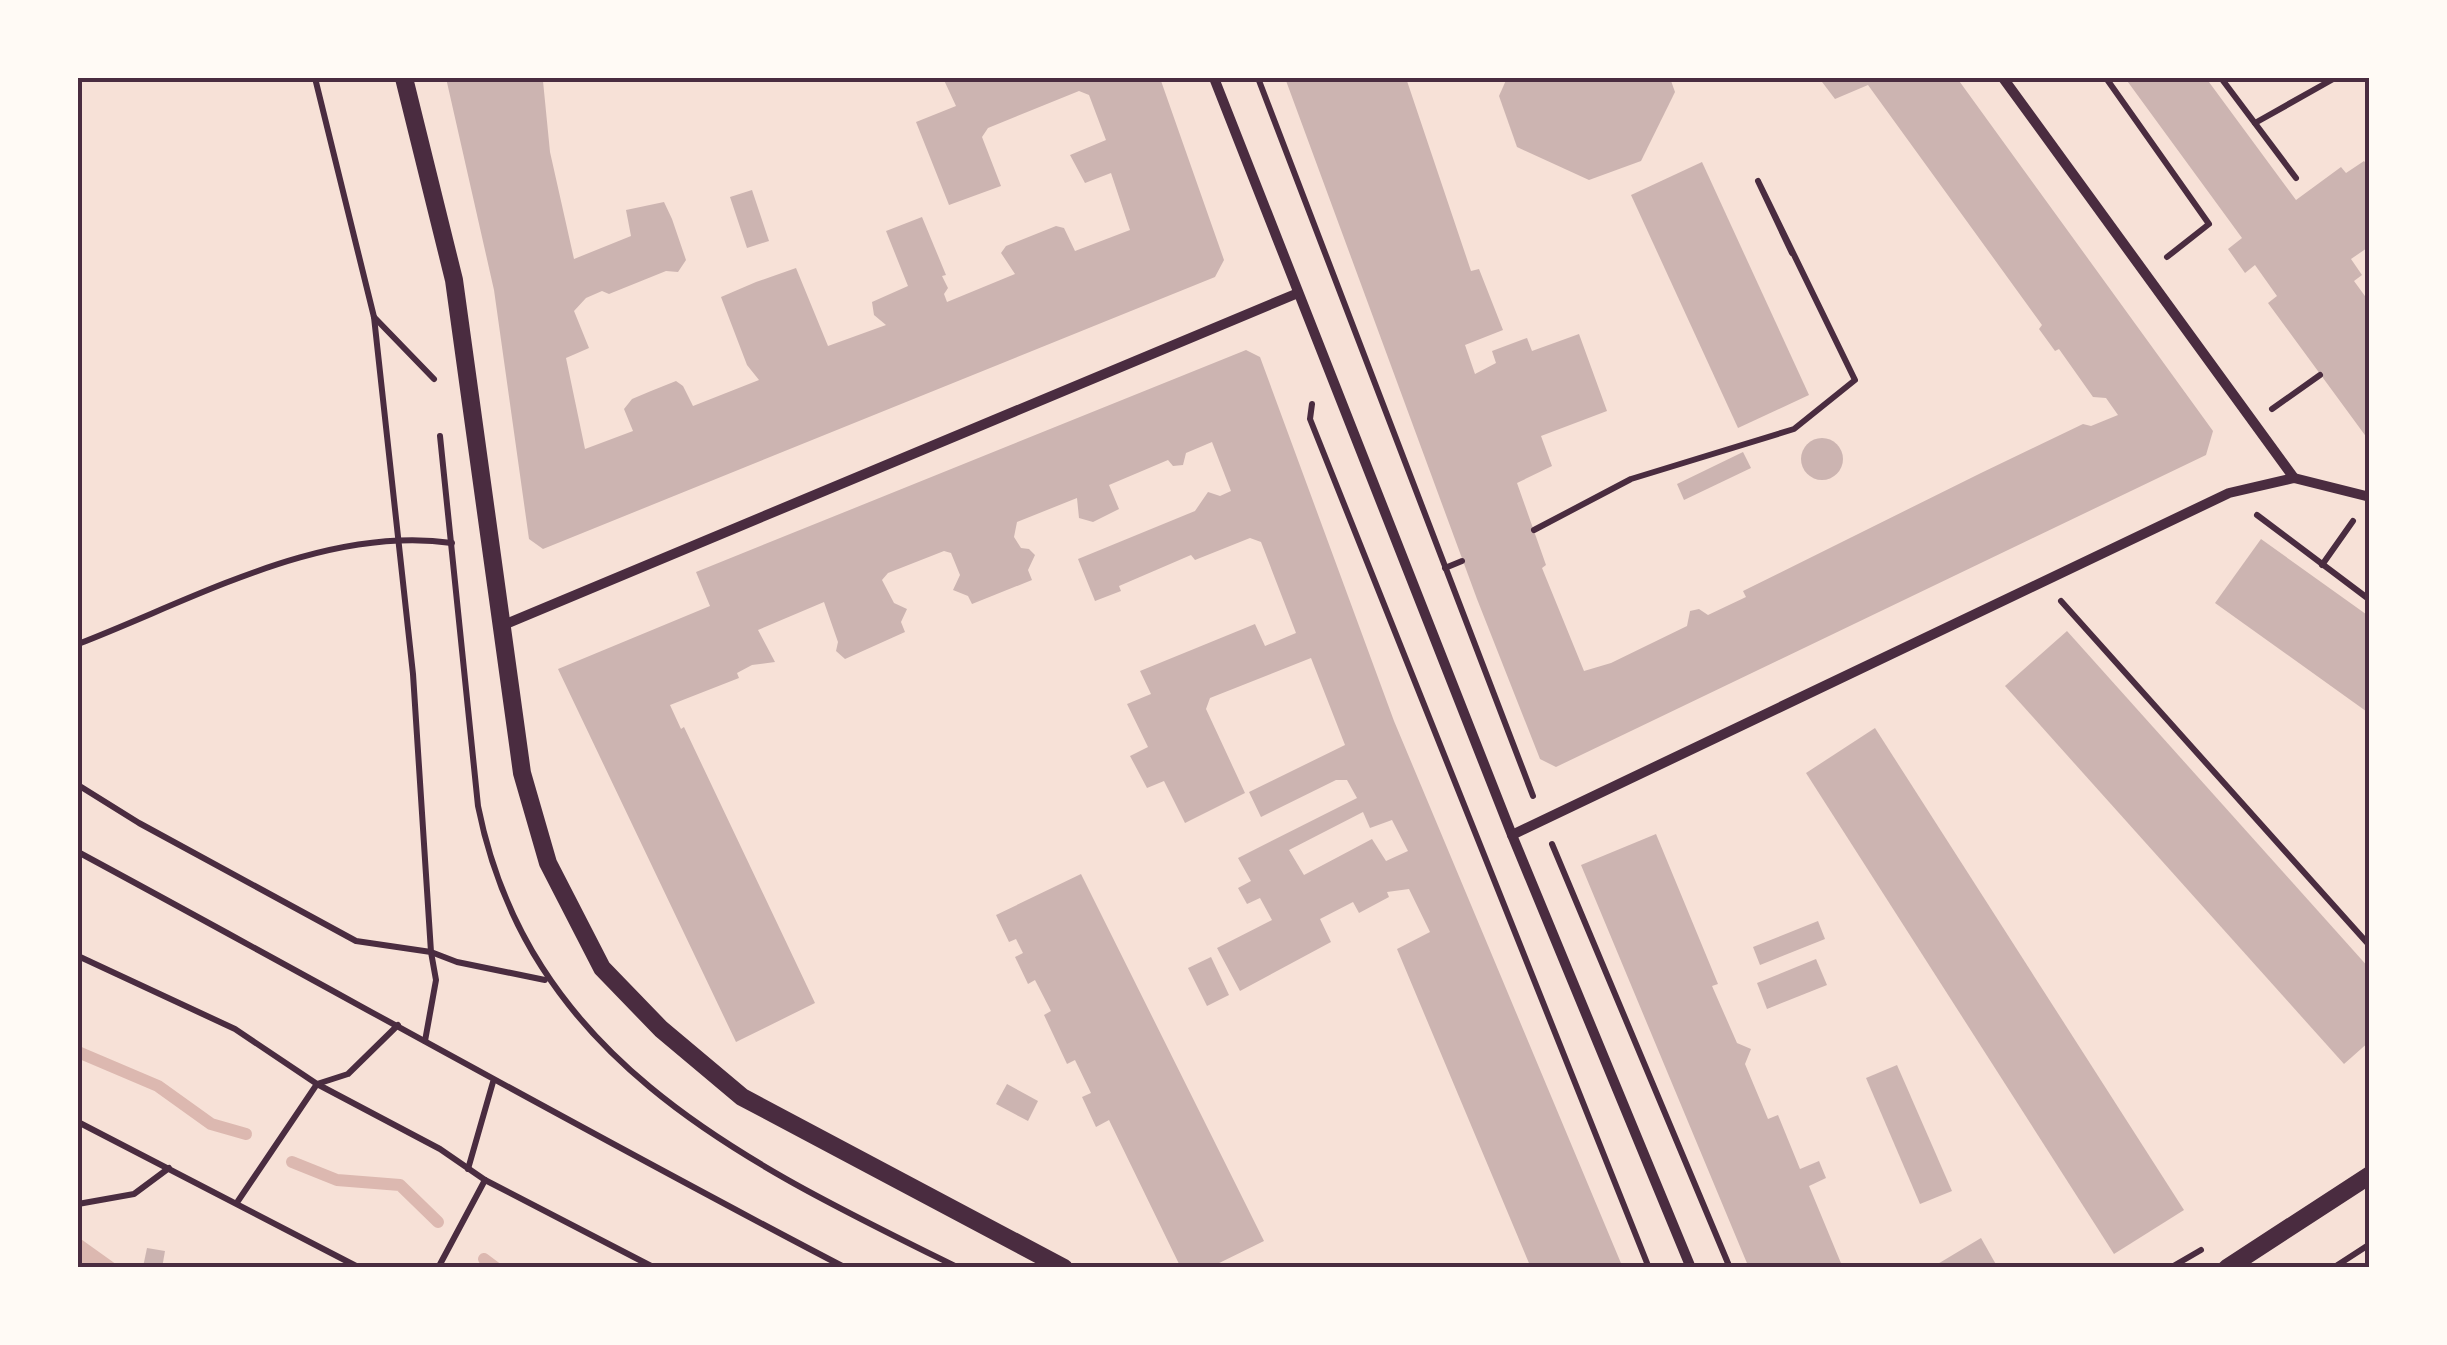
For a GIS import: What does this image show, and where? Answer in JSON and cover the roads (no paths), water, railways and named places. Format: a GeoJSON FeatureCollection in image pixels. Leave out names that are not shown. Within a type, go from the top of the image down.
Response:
{"type":"FeatureCollection","features":[{"type":"Feature","properties":{"kind":"street"},"geometry":{"type":"LineString","coordinates":[[404,78],[454,280],[522,773],[548,863],[602,968],[660,1030],[742,1097],[1064,1268]]}},
{"type":"Feature","properties":{"kind":"street"},"geometry":{"type":"LineString","coordinates":[[1214,78],[1512,835],[1692,1268]]}},
{"type":"Feature","properties":{"kind":"street"},"geometry":{"type":"LineString","coordinates":[[2003,78],[2294,478]]}},
{"type":"Feature","properties":{"kind":"street"},"geometry":{"type":"LineString","coordinates":[[501,626],[1298,293]]}},
{"type":"Feature","properties":{"kind":"street"},"geometry":{"type":"LineString","coordinates":[[1512,835],[2228,493],[2294,478],[2370,497]]}},
{"type":"Feature","properties":{"kind":"street"},"geometry":{"type":"LineString","coordinates":[[2227,1268],[2370,1176]]}},
{"type":"Feature","properties":{"kind":"waterway"},"geometry":{"type":"LineString","coordinates":[[78,1052],[158,1086],[211,1124],[246,1134]]}},
{"type":"Feature","properties":{"kind":"waterway"},"geometry":{"type":"LineString","coordinates":[[292,1162],[337,1180],[400,1185],[438,1222]]}},
{"type":"Feature","properties":{"kind":"waterway"},"geometry":{"type":"LineString","coordinates":[[484,1259],[496,1268]]}}]}
